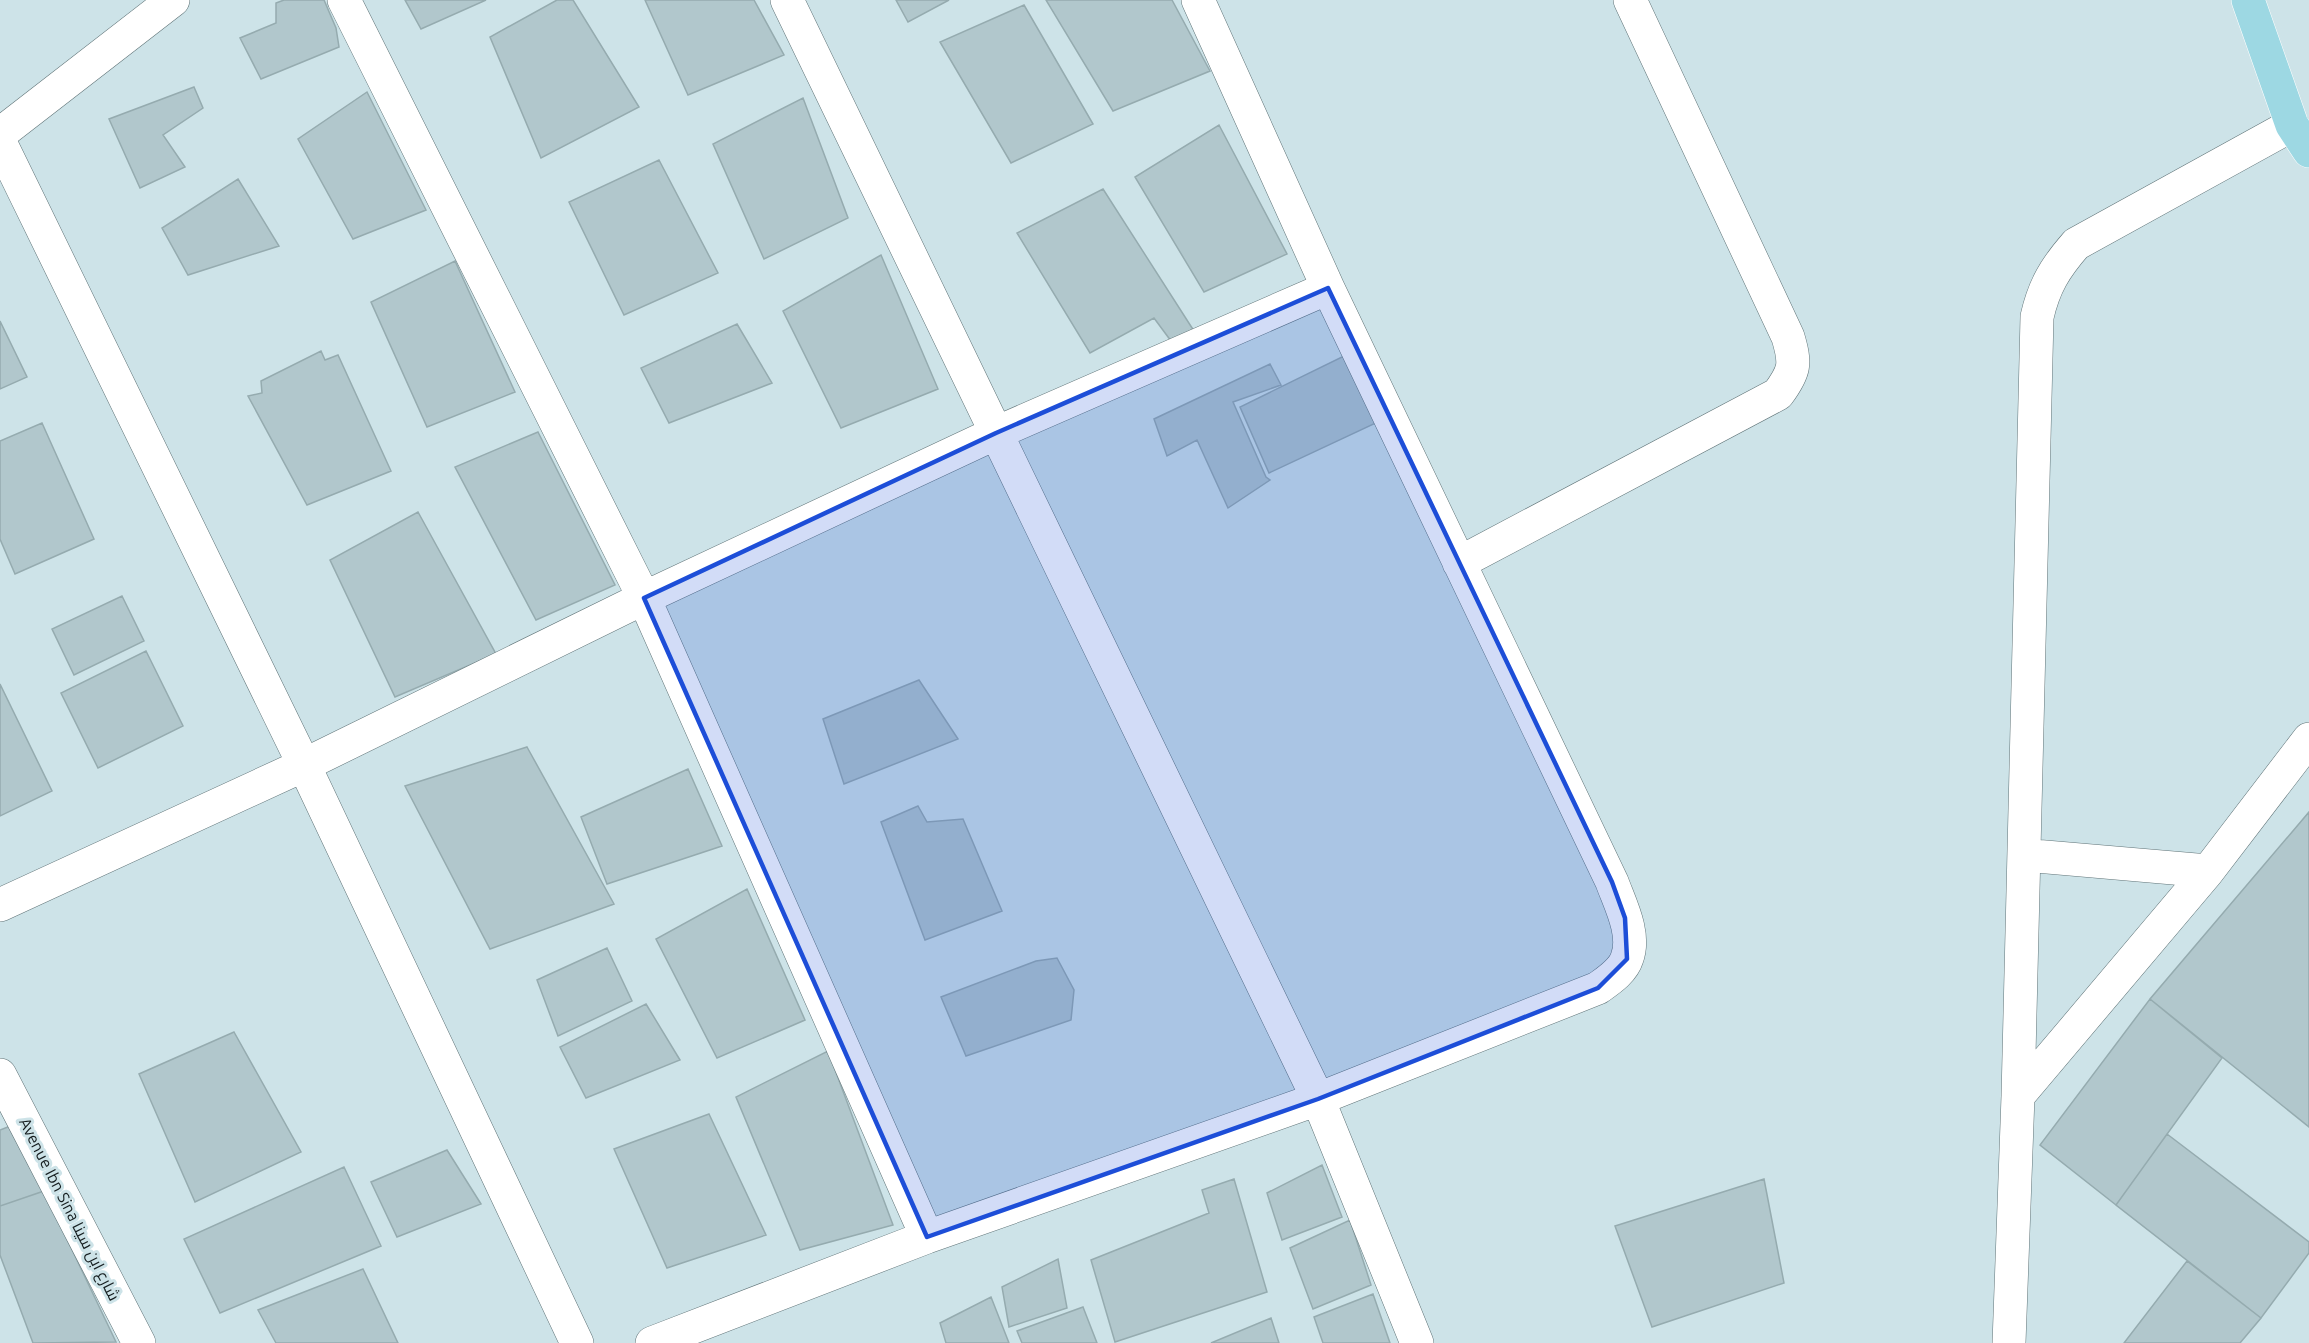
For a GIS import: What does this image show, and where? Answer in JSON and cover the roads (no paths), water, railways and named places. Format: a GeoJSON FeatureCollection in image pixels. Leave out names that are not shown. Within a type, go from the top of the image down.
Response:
{"type":"FeatureCollection","features":[{"type":"Feature","properties":{"kind":"main road"},"geometry":{"type":"LineString","coordinates":[[2248,0],[2301,138]]}},
{"type":"Feature","properties":{"kind":"street"},"geometry":{"type":"LineString","coordinates":[[0,134],[173,0]]}},
{"type":"Feature","properties":{"kind":"street"},"geometry":{"type":"LineString","coordinates":[[344,0],[644,598],[927,1237]]}},
{"type":"Feature","properties":{"kind":"street"},"geometry":{"type":"LineString","coordinates":[[787,0],[1318,1099],[1417,1343]]}},
{"type":"Feature","properties":{"kind":"street"},"geometry":{"type":"LineString","coordinates":[[652,1343],[927,1237],[1318,1099],[1598,987],[1616,975],[1627,959],[1629,938],[1625,918],[1612,882],[1328,288],[1198,0]]}},
{"type":"Feature","properties":{"kind":"street"},"geometry":{"type":"LineString","coordinates":[[1460,563],[1778,394],[1791,377],[1794,357],[1788,337],[1629,0]]}},
{"type":"Feature","properties":{"kind":"street"},"geometry":{"type":"LineString","coordinates":[[2009,1343],[2018,1096],[2037,317],[2043,292],[2060,263],[2076,244],[2301,138]]}},
{"type":"Feature","properties":{"kind":"street"},"geometry":{"type":"LineString","coordinates":[[0,142],[304,765],[577,1343]]}},
{"type":"Feature","properties":{"kind":"street"},"geometry":{"type":"LineString","coordinates":[[0,905],[304,765],[644,598],[996,433],[1328,288]]}},
{"type":"Feature","properties":{"kind":"street"},"geometry":{"type":"LineString","coordinates":[[2018,1096],[2208,871],[2309,739]]}},
{"type":"Feature","properties":{"kind":"street"},"geometry":{"type":"LineString","coordinates":[[2024,855],[2208,871]]}},
{"type":"Feature","properties":{"kind":"street","name":"Avenue Ibn Sina شارع ابن سينا"},"geometry":{"type":"LineString","coordinates":[[0,1075],[139,1343]]}}]}
